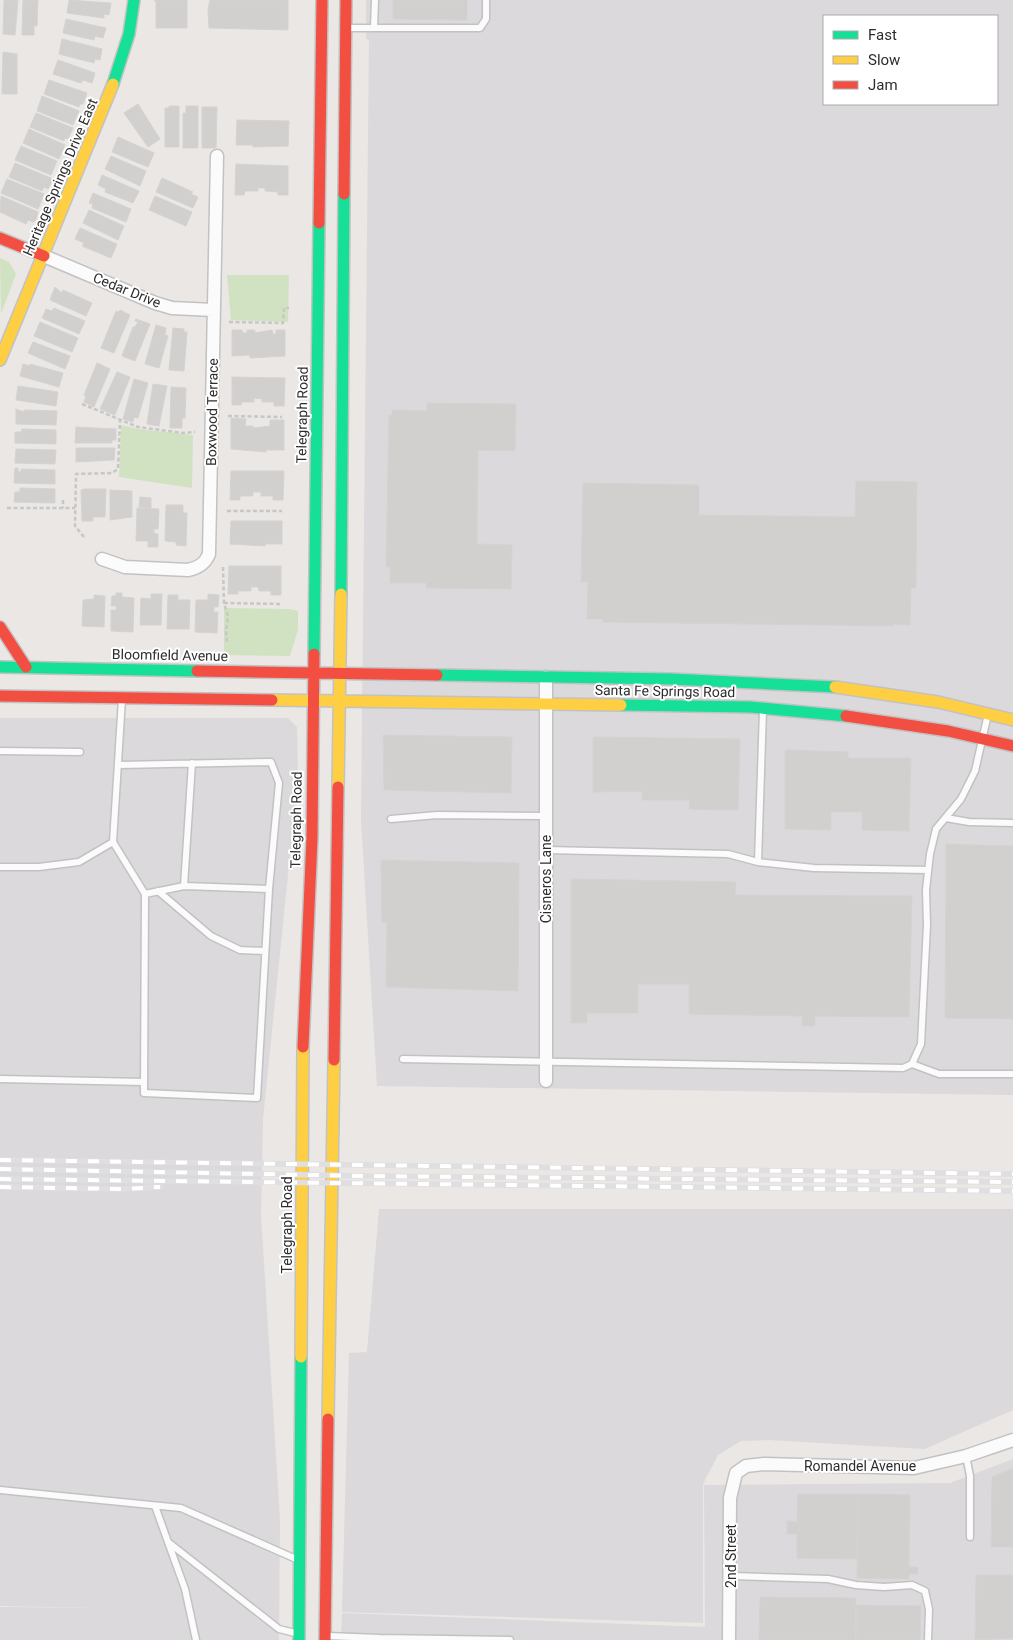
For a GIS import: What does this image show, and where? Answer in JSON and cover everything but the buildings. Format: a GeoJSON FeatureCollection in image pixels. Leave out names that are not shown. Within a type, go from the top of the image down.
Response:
{"type":"FeatureCollection","features":[{"type":"Feature","properties":{"kind":"main road","name":"Heritage Springs Drive East"},"geometry":{"type":"LineString","coordinates":[[0,360],[111,92],[129,34],[134,0]]}},
{"type":"Feature","properties":{"kind":"main road","name":"Telegraph Road"},"geometry":{"type":"LineString","coordinates":[[299,1637],[303,1009],[312,838],[322,0]]}},
{"type":"Feature","properties":{"kind":"main road"},"geometry":{"type":"LineString","coordinates":[[325,1638],[339,701],[346,0]]}},
{"type":"Feature","properties":{"kind":"main road"},"geometry":{"type":"LineString","coordinates":[[0,238],[44,256]]}},
{"type":"Feature","properties":{"kind":"main road"},"geometry":{"type":"LineString","coordinates":[[0,627],[26,667]]}},
{"type":"Feature","properties":{"kind":"main road","name":"Bloomfield Avenue"},"geometry":{"type":"LineString","coordinates":[[0,667],[339,672]]}},
{"type":"Feature","properties":{"kind":"main road","name":"Santa Fe Springs Road"},"geometry":{"type":"LineString","coordinates":[[339,672],[825,686],[884,693],[989,713],[1013,720]]}},
{"type":"Feature","properties":{"kind":"main road"},"geometry":{"type":"LineString","coordinates":[[0,696],[314,701]]}},
{"type":"Feature","properties":{"kind":"main road","name":"Santa Fe Springs Road"},"geometry":{"type":"LineString","coordinates":[[314,701],[763,708],[846,714],[945,729],[1013,746]]}},
{"type":"Feature","properties":{"kind":"street","name":"Boxwood Terrace"},"geometry":{"type":"LineString","coordinates":[[102,559],[125,567],[188,570],[195,569],[206,561],[209,554],[217,156]]}},
{"type":"Feature","properties":{"kind":"street","name":"Cedar Drive"},"geometry":{"type":"LineString","coordinates":[[44,256],[155,303],[172,308],[214,310]]}},
{"type":"Feature","properties":{"kind":"street","name":"Cisneros Lane"},"geometry":{"type":"LineString","coordinates":[[546,677],[546,1081]]}},
{"type":"Feature","properties":{"kind":"street","name":"Romandel Avenue"},"geometry":{"type":"LineString","coordinates":[[736,1473],[746,1466],[764,1464],[914,1468],[966,1456],[1013,1440]]}},
{"type":"Feature","properties":{"kind":"street","name":"2nd Street"},"geometry":{"type":"LineString","coordinates":[[729,1640],[731,1576],[730,1498],[736,1473]]}},
{"type":"Feature","properties":{"kind":"lane"},"geometry":{"type":"LineString","coordinates":[[374,28],[375,0]]}},
{"type":"Feature","properties":{"kind":"lane"},"geometry":{"type":"LineString","coordinates":[[346,28],[480,28],[486,20],[486,0]]}},
{"type":"Feature","properties":{"kind":"lane"},"geometry":{"type":"LineString","coordinates":[[119,765],[271,762],[279,783],[269,889],[257,1098],[144,1093],[146,894],[113,842],[122,698]]}},
{"type":"Feature","properties":{"kind":"lane"},"geometry":{"type":"LineString","coordinates":[[758,862],[763,708]]}},
{"type":"Feature","properties":{"kind":"lane"},"geometry":{"type":"LineString","coordinates":[[403,1059],[903,1068],[912,1064],[921,1044],[928,870],[936,829],[962,799],[975,771],[981,738],[989,713]]}},
{"type":"Feature","properties":{"kind":"lane"},"geometry":{"type":"LineString","coordinates":[[0,751],[80,752]]}},
{"type":"Feature","properties":{"kind":"lane"},"geometry":{"type":"LineString","coordinates":[[184,886],[192,763]]}},
{"type":"Feature","properties":{"kind":"lane"},"geometry":{"type":"LineString","coordinates":[[391,819],[437,815],[546,816]]}},
{"type":"Feature","properties":{"kind":"lane"},"geometry":{"type":"LineString","coordinates":[[946,818],[969,822],[1013,823]]}},
{"type":"Feature","properties":{"kind":"lane"},"geometry":{"type":"LineString","coordinates":[[0,867],[39,867],[80,862],[113,842]]}},
{"type":"Feature","properties":{"kind":"lane"},"geometry":{"type":"LineString","coordinates":[[546,850],[728,854],[758,862],[814,868],[928,870]]}},
{"type":"Feature","properties":{"kind":"lane"},"geometry":{"type":"LineString","coordinates":[[146,894],[184,886],[269,889]]}},
{"type":"Feature","properties":{"kind":"lane"},"geometry":{"type":"LineString","coordinates":[[158,891],[212,936],[240,950],[265,951]]}},
{"type":"Feature","properties":{"kind":"lane"},"geometry":{"type":"LineString","coordinates":[[912,1064],[939,1074],[1013,1074]]}},
{"type":"Feature","properties":{"kind":"lane"},"geometry":{"type":"LineString","coordinates":[[0,1080],[144,1082]]}},
{"type":"Feature","properties":{"kind":"lane"},"geometry":{"type":"LineString","coordinates":[[966,1456],[970,1476],[970,1537]]}},
{"type":"Feature","properties":{"kind":"lane"},"geometry":{"type":"LineString","coordinates":[[0,1490],[181,1508],[300,1560]]}},
{"type":"Feature","properties":{"kind":"lane"},"geometry":{"type":"LineString","coordinates":[[155,1506],[185,1589],[196,1640]]}},
{"type":"Feature","properties":{"kind":"lane"},"geometry":{"type":"LineString","coordinates":[[168,1542],[279,1629],[299,1637]]}},
{"type":"Feature","properties":{"kind":"lane"},"geometry":{"type":"LineString","coordinates":[[731,1576],[828,1579],[856,1585],[884,1587],[912,1585],[925,1590],[929,1610],[928,1640]]}},
{"type":"Feature","properties":{"kind":"lane"},"geometry":{"type":"LineString","coordinates":[[325,1638],[510,1640]]}},
{"type":"Feature","properties":{"kind":"path"},"geometry":{"type":"LineString","coordinates":[[229,322],[283,323],[284,308],[288,308]]}},
{"type":"Feature","properties":{"kind":"path"},"geometry":{"type":"LineString","coordinates":[[82,404],[138,427],[183,433],[194,432]]}},
{"type":"Feature","properties":{"kind":"path"},"geometry":{"type":"LineString","coordinates":[[228,416],[282,417]]}},
{"type":"Feature","properties":{"kind":"path"},"geometry":{"type":"LineString","coordinates":[[84,537],[75,526],[76,474],[112,474],[118,469],[120,421]]}},
{"type":"Feature","properties":{"kind":"path"},"geometry":{"type":"LineString","coordinates":[[63,500],[63,508]]}},
{"type":"Feature","properties":{"kind":"path"},"geometry":{"type":"LineString","coordinates":[[7,508],[75,508]]}},
{"type":"Feature","properties":{"kind":"path"},"geometry":{"type":"LineString","coordinates":[[227,511],[282,511]]}},
{"type":"Feature","properties":{"kind":"path"},"geometry":{"type":"LineString","coordinates":[[223,567],[224,602],[228,616],[226,635],[228,644]]}},
{"type":"Feature","properties":{"kind":"path"},"geometry":{"type":"LineString","coordinates":[[224,602],[282,604]]}},
{"type":"Feature","properties":{"kind":"shaded area"},"geometry":{"type":"Polygon","coordinates":[[[366,0],[1013,0],[1013,1095],[377,1086],[361,820],[369,40],[366,39],[366,0]]]}},
{"type":"Feature","properties":{"kind":"shaded area"},"geometry":{"type":"Polygon","coordinates":[[[0,718],[288,718],[297,727],[298,778],[263,1119],[261,1215],[280,1520],[279,1640],[0,1640],[0,1607],[99,1608],[0,1606],[0,718]]]}},
{"type":"Feature","properties":{"kind":"shaded area"},"geometry":{"type":"Polygon","coordinates":[[[379,1209],[1013,1209],[1013,1410],[925,1449],[768,1440],[741,1441],[718,1455],[703,1484],[703,1623],[342,1612],[349,1353],[367,1352],[379,1209]]]}},
{"type":"Feature","properties":{"kind":"shaded area"},"geometry":{"type":"Polygon","coordinates":[[[1013,1459],[1013,1640],[341,1640],[342,1613],[705,1627],[704,1485],[950,1483],[1013,1459]]]}},
{"type":"Feature","properties":{"kind":"green space"},"geometry":{"type":"Polygon","coordinates":[[[0,258],[9,262],[16,274],[1,314],[0,258]]]}},
{"type":"Feature","properties":{"kind":"green space"},"geometry":{"type":"Polygon","coordinates":[[[227,275],[289,275],[288,322],[231,320],[227,275]]]}},
{"type":"Feature","properties":{"kind":"green space"},"geometry":{"type":"Polygon","coordinates":[[[121,425],[138,429],[193,435],[192,488],[119,477],[121,425]]]}},
{"type":"Feature","properties":{"kind":"green space"},"geometry":{"type":"Polygon","coordinates":[[[224,608],[290,609],[298,611],[298,630],[290,656],[224,655],[224,608]]]}},
{"type":"Feature","properties":{"kind":"railway"},"geometry":{"type":"LineString","coordinates":[[0,1160],[1013,1174]]}},
{"type":"Feature","properties":{"kind":"railway"},"geometry":{"type":"LineString","coordinates":[[0,1169],[365,1176],[1013,1182]]}},
{"type":"Feature","properties":{"kind":"railway"},"geometry":{"type":"LineString","coordinates":[[0,1179],[1013,1191]]}},
{"type":"Feature","properties":{"kind":"railway"},"geometry":{"type":"LineString","coordinates":[[0,1187],[125,1189],[160,1187]]}},
{"type":"Feature","properties":{"kind":"traffic: fast"},"geometry":{"type":"LineString","coordinates":[[113,84],[129,34],[134,0]]}},
{"type":"Feature","properties":{"kind":"traffic: fast"},"geometry":{"type":"LineString","coordinates":[[341,594],[344,194]]}},
{"type":"Feature","properties":{"kind":"traffic: fast"},"geometry":{"type":"LineString","coordinates":[[314,654],[319,223]]}},
{"type":"Feature","properties":{"kind":"traffic: fast"},"geometry":{"type":"LineString","coordinates":[[0,667],[197,671]]}},
{"type":"Feature","properties":{"kind":"traffic: fast"},"geometry":{"type":"LineString","coordinates":[[437,675],[671,679],[835,687]]}},
{"type":"Feature","properties":{"kind":"traffic: fast"},"geometry":{"type":"LineString","coordinates":[[621,705],[750,707],[846,716]]}},
{"type":"Feature","properties":{"kind":"traffic: fast"},"geometry":{"type":"LineString","coordinates":[[299,1640],[301,1357]]}},
{"type":"Feature","properties":{"kind":"traffic: slow"},"geometry":{"type":"LineString","coordinates":[[0,360],[113,84]]}},
{"type":"Feature","properties":{"kind":"traffic: slow"},"geometry":{"type":"LineString","coordinates":[[338,787],[341,594]]}},
{"type":"Feature","properties":{"kind":"traffic: slow"},"geometry":{"type":"LineString","coordinates":[[835,687],[938,702],[1013,720]]}},
{"type":"Feature","properties":{"kind":"traffic: slow"},"geometry":{"type":"LineString","coordinates":[[272,700],[621,705]]}},
{"type":"Feature","properties":{"kind":"traffic: slow"},"geometry":{"type":"LineString","coordinates":[[301,1357],[303,1047]]}},
{"type":"Feature","properties":{"kind":"traffic: slow"},"geometry":{"type":"LineString","coordinates":[[328,1419],[334,1060]]}},
{"type":"Feature","properties":{"kind":"traffic: jam"},"geometry":{"type":"LineString","coordinates":[[319,223],[322,0]]}},
{"type":"Feature","properties":{"kind":"traffic: jam"},"geometry":{"type":"LineString","coordinates":[[344,194],[346,0]]}},
{"type":"Feature","properties":{"kind":"traffic: jam"},"geometry":{"type":"LineString","coordinates":[[0,238],[44,256]]}},
{"type":"Feature","properties":{"kind":"traffic: jam"},"geometry":{"type":"LineString","coordinates":[[0,627],[26,667]]}},
{"type":"Feature","properties":{"kind":"traffic: jam"},"geometry":{"type":"LineString","coordinates":[[303,1047],[312,838],[314,654]]}},
{"type":"Feature","properties":{"kind":"traffic: jam"},"geometry":{"type":"LineString","coordinates":[[197,671],[437,675]]}},
{"type":"Feature","properties":{"kind":"traffic: jam"},"geometry":{"type":"LineString","coordinates":[[0,696],[272,700]]}},
{"type":"Feature","properties":{"kind":"traffic: jam"},"geometry":{"type":"LineString","coordinates":[[846,716],[948,731],[1013,746]]}},
{"type":"Feature","properties":{"kind":"traffic: jam"},"geometry":{"type":"LineString","coordinates":[[334,1060],[338,787]]}},
{"type":"Feature","properties":{"kind":"traffic: jam"},"geometry":{"type":"LineString","coordinates":[[325,1640],[328,1419]]}}]}
